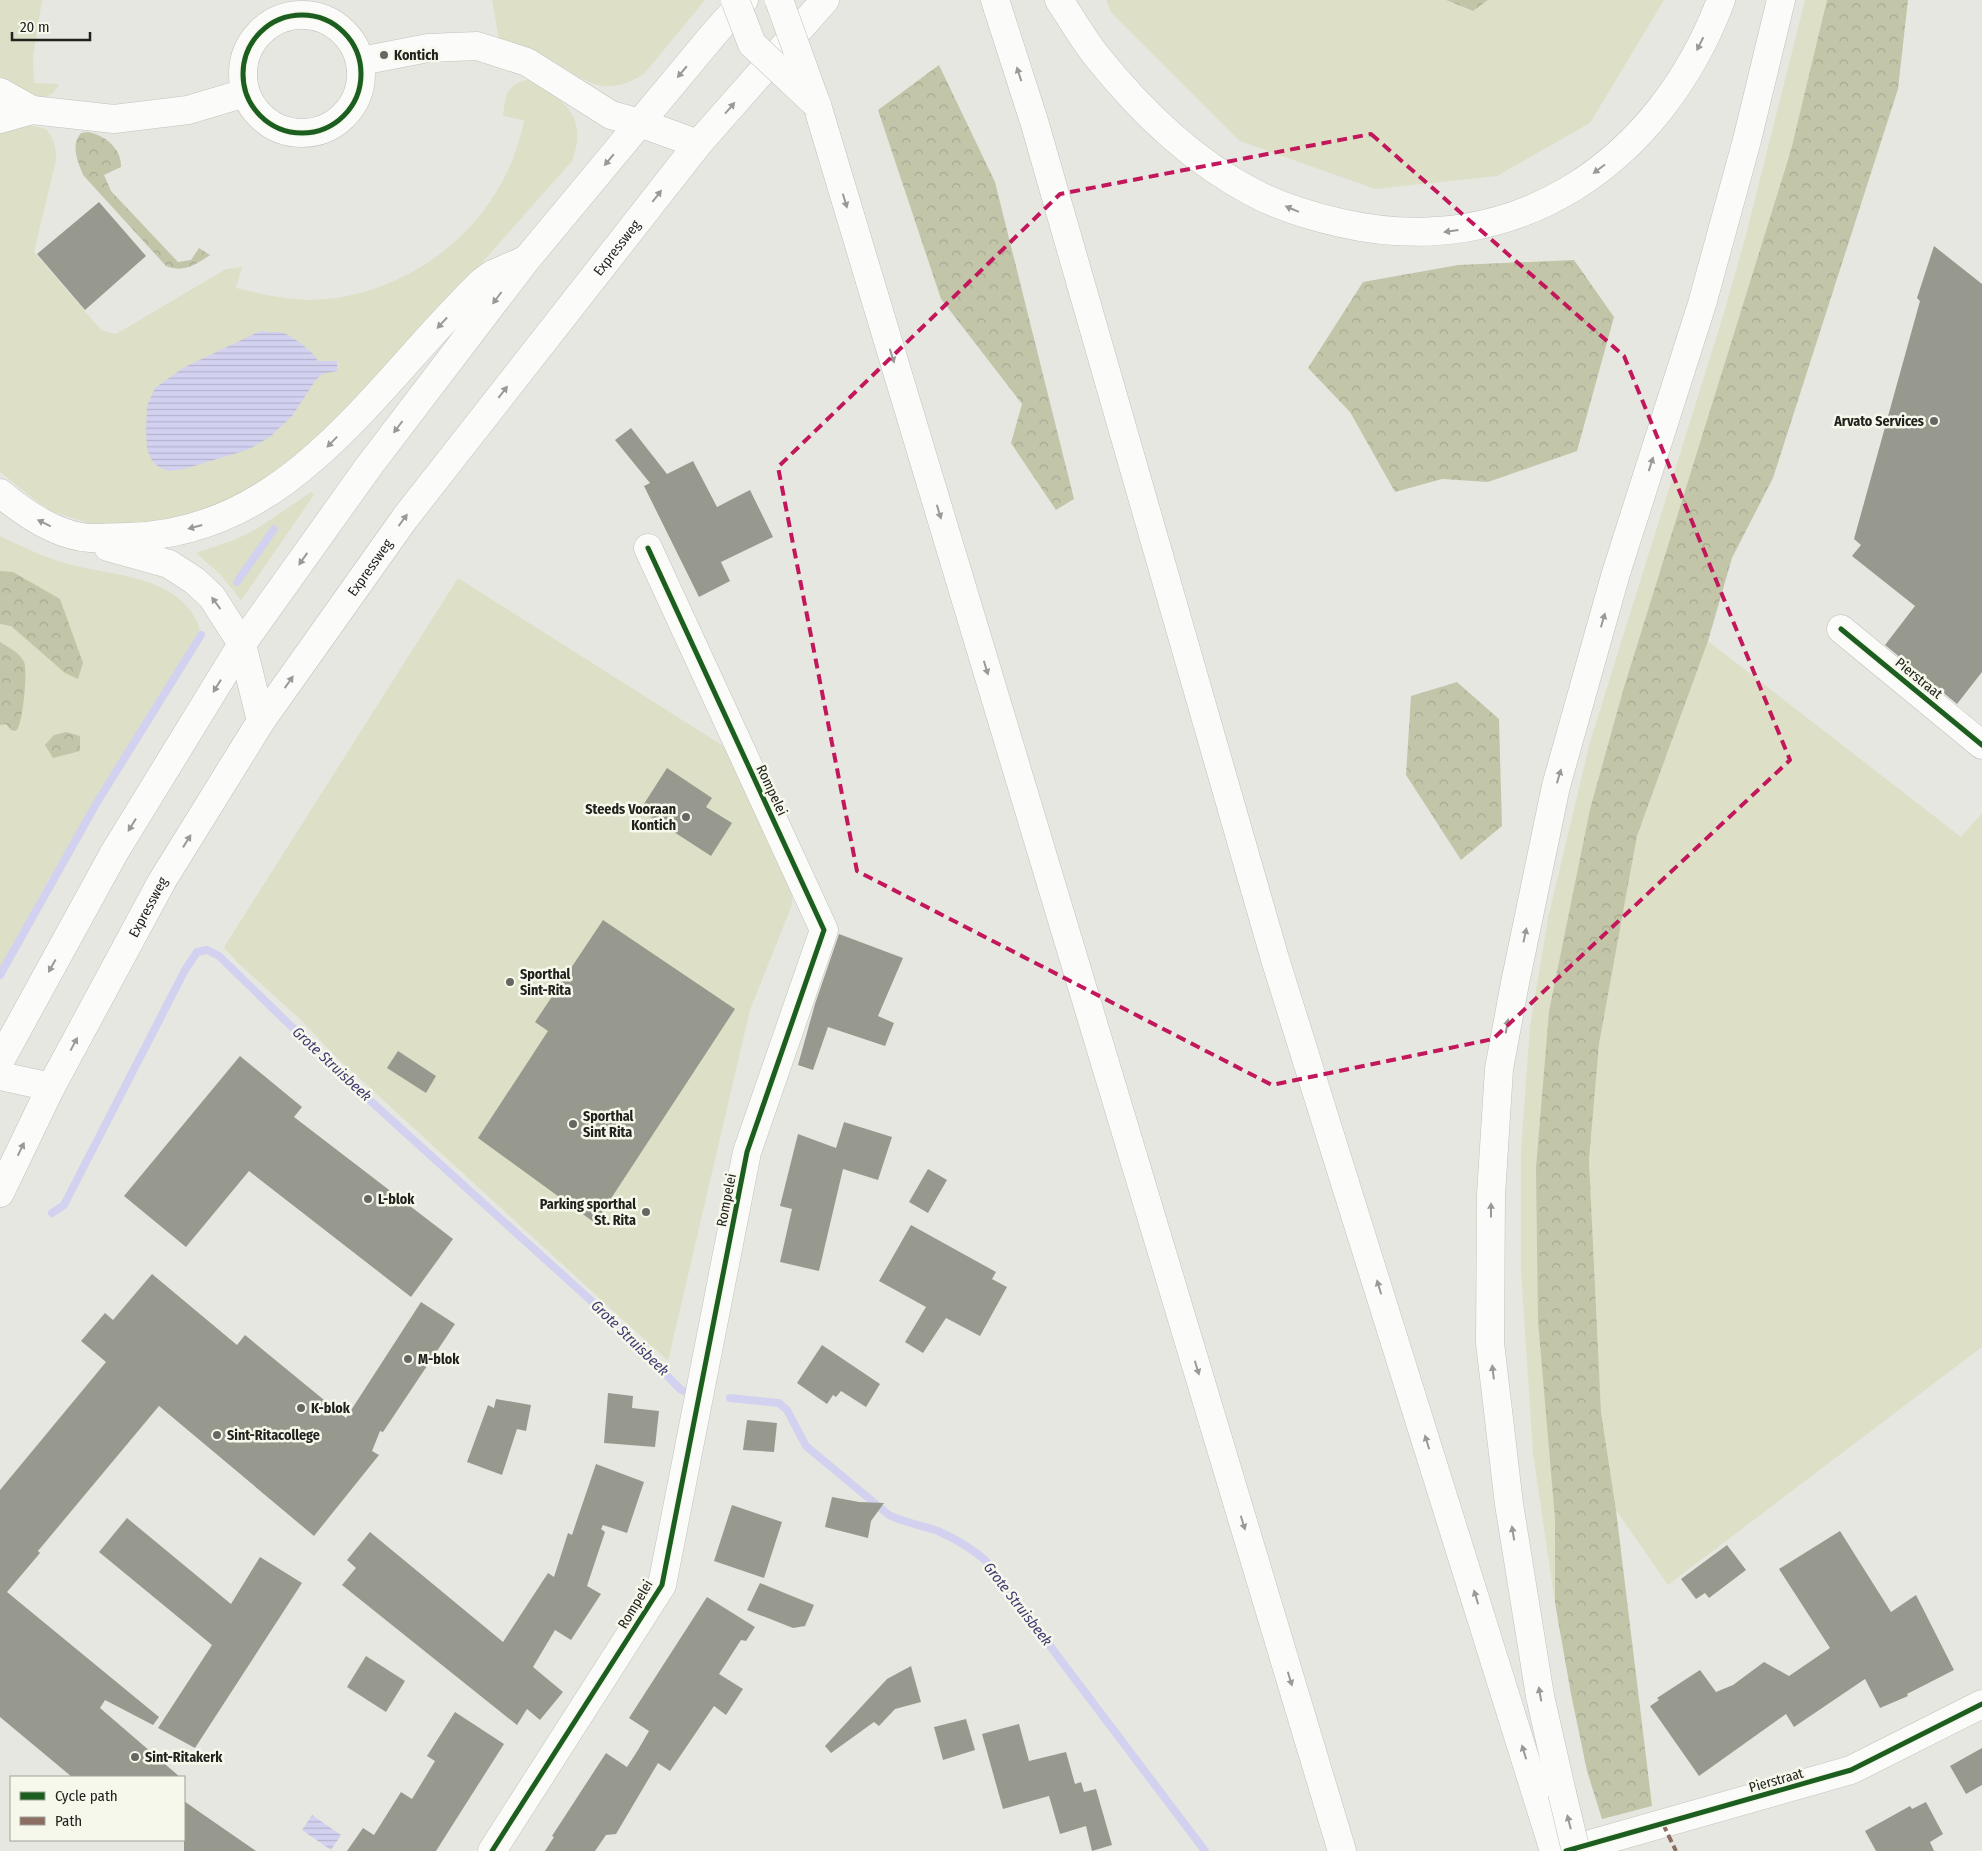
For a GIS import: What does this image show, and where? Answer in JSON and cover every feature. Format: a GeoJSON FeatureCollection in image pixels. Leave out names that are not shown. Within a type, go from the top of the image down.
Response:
{"type":"FeatureCollection","features":[{"type":"Feature","properties":{"kind":"main road"},"geometry":{"type":"LineString","coordinates":[[735,0],[752,44],[817,105]]}},
{"type":"Feature","properties":{"kind":"main road"},"geometry":{"type":"LineString","coordinates":[[0,1061],[114,853],[242,644],[368,466],[526,260],[744,0]]}},
{"type":"Feature","properties":{"kind":"main road"},"geometry":{"type":"LineString","coordinates":[[779,0],[817,105],[1342,1851]]}},
{"type":"Feature","properties":{"kind":"main road","name":"Expressweg"},"geometry":{"type":"LineString","coordinates":[[0,1193],[51,1087],[162,881],[261,721],[405,518],[698,144],[825,0]]}},
{"type":"Feature","properties":{"kind":"main road"},"geometry":{"type":"LineString","coordinates":[[995,0],[1034,121],[1276,959],[1550,1796],[1576,1851]]}},
{"type":"Feature","properties":{"kind":"main road"},"geometry":{"type":"LineString","coordinates":[[1059,0],[1094,53],[1136,100],[1192,154],[1251,192],[1307,216],[1368,230],[1409,234],[1447,232],[1487,225],[1523,213],[1576,186],[1622,152],[1659,112],[1694,56],[1721,0]]}},
{"type":"Feature","properties":{"kind":"main road"},"geometry":{"type":"LineString","coordinates":[[1554,1851],[1540,1696],[1508,1504],[1490,1343],[1491,1195],[1499,1069],[1556,786],[1616,573],[1702,304],[1747,140],[1782,0]]}},
{"type":"Feature","properties":{"kind":"main road"},"geometry":{"type":"LineString","coordinates":[[303,14],[324,18],[338,26],[352,41],[361,61],[358,96],[344,118],[318,132],[297,134],[277,129],[257,114],[245,93],[242,73],[244,61],[252,42],[266,26],[285,16],[303,14]]}},
{"type":"Feature","properties":{"kind":"main road"},"geometry":{"type":"LineString","coordinates":[[361,61],[428,48],[477,46],[527,62],[611,115],[640,123],[698,144]]}},
{"type":"Feature","properties":{"kind":"main road"},"geometry":{"type":"LineString","coordinates":[[0,92],[32,110]]}},
{"type":"Feature","properties":{"kind":"main road"},"geometry":{"type":"LineString","coordinates":[[0,119],[32,110],[114,119],[188,110],[245,93]]}},
{"type":"Feature","properties":{"kind":"main road"},"geometry":{"type":"LineString","coordinates":[[90,538],[142,536],[187,529],[218,520],[267,495],[285,483],[323,451],[483,281],[493,274],[526,260]]}},
{"type":"Feature","properties":{"kind":"main road"},"geometry":{"type":"LineString","coordinates":[[0,493],[40,522],[67,533],[90,538],[111,548],[139,554],[169,564],[195,581],[212,597],[242,644],[261,721]]}},
{"type":"Feature","properties":{"kind":"main road","name":"Rompelei"},"geometry":{"type":"LineString","coordinates":[[492,1851],[662,1585],[747,1152],[824,930],[648,548]]}},
{"type":"Feature","properties":{"kind":"main road","name":"Pierstraat"},"geometry":{"type":"LineString","coordinates":[[1841,629],[1982,745]]}},
{"type":"Feature","properties":{"kind":"main road"},"geometry":{"type":"LineString","coordinates":[[0,1076],[51,1087]]}},
{"type":"Feature","properties":{"kind":"main road","name":"Pierstraat"},"geometry":{"type":"LineString","coordinates":[[1566,1851],[1851,1770],[1982,1704]]}},
{"type":"Feature","properties":{"kind":"highlighted area"},"geometry":{"type":"Polygon","coordinates":[[[1371,134],[1624,356],[1790,760],[1493,1039],[1272,1085],[857,871],[778,467],[1060,194],[1371,134]]]}},
{"type":"Feature","properties":{"kind":"green space"},"geometry":{"type":"Polygon","coordinates":[[[0,0],[42,0],[33,57],[34,83],[59,84],[54,92],[47,96],[39,98],[22,93],[0,76],[0,0]]]}},
{"type":"Feature","properties":{"kind":"green space"},"geometry":{"type":"Polygon","coordinates":[[[492,0],[705,0],[644,74],[629,82],[615,86],[604,86],[582,79],[535,52],[499,39],[492,0]]]}},
{"type":"Feature","properties":{"kind":"green space"},"geometry":{"type":"Polygon","coordinates":[[[1106,0],[1446,0],[1472,11],[1488,0],[1664,0],[1590,123],[1497,176],[1375,189],[1240,141],[1111,12],[1106,0]]]}},
{"type":"Feature","properties":{"kind":"green space"},"geometry":{"type":"Polygon","coordinates":[[[1446,0],[1488,0],[1473,11],[1446,0]]]}},
{"type":"Feature","properties":{"kind":"green space"},"geometry":{"type":"Polygon","coordinates":[[[1805,0],[1827,0],[1791,150],[1624,687],[1590,809],[1549,1011],[1536,1167],[1555,1519],[1555,1603],[1533,1453],[1521,1271],[1521,1149],[1530,1027],[1548,918],[1590,742],[1723,316],[1746,235],[1805,0]]]}},
{"type":"Feature","properties":{"kind":"green space"},"geometry":{"type":"Polygon","coordinates":[[[1827,0],[1908,0],[1898,89],[1773,478],[1732,558],[1708,641],[1637,836],[1599,1044],[1589,1160],[1601,1412],[1616,1510],[1652,1806],[1602,1819],[1587,1771],[1555,1603],[1555,1519],[1538,1321],[1536,1167],[1549,1011],[1590,809],[1624,687],[1791,150],[1827,0]]]}},
{"type":"Feature","properties":{"kind":"green space"},"geometry":{"type":"Polygon","coordinates":[[[939,65],[995,182],[1074,499],[1056,510],[1011,443],[1022,404],[941,299],[878,110],[939,65]]]}},
{"type":"Feature","properties":{"kind":"green space"},"geometry":{"type":"Polygon","coordinates":[[[530,79],[563,103],[570,111],[575,121],[577,132],[572,161],[434,317],[294,462],[199,516],[114,527],[91,524],[54,512],[40,504],[0,472],[0,131],[28,125],[46,129],[51,136],[55,147],[56,160],[34,252],[101,330],[116,334],[226,269],[242,267],[236,288],[281,297],[314,300],[362,293],[395,280],[427,263],[455,241],[479,216],[500,186],[515,154],[524,120],[503,116],[505,101],[512,87],[530,79]]]}},
{"type":"Feature","properties":{"kind":"green space"},"geometry":{"type":"Polygon","coordinates":[[[88,132],[106,139],[119,154],[121,167],[104,175],[111,191],[178,262],[191,260],[199,248],[210,255],[189,267],[178,269],[166,266],[83,175],[75,148],[81,133],[88,132]]]}},
{"type":"Feature","properties":{"kind":"green space"},"geometry":{"type":"Polygon","coordinates":[[[1574,260],[1614,317],[1577,451],[1488,482],[1442,479],[1395,492],[1350,412],[1308,368],[1363,282],[1458,265],[1574,260]]]}},
{"type":"Feature","properties":{"kind":"green space"},"geometry":{"type":"Polygon","coordinates":[[[311,492],[314,495],[241,600],[220,574],[196,553],[234,540],[255,530],[311,492]]]}},
{"type":"Feature","properties":{"kind":"green space"},"geometry":{"type":"Polygon","coordinates":[[[0,536],[33,552],[68,564],[144,581],[162,588],[178,598],[191,611],[200,629],[50,877],[0,969],[0,536]]]}},
{"type":"Feature","properties":{"kind":"green space"},"geometry":{"type":"Polygon","coordinates":[[[0,571],[13,572],[60,599],[83,663],[78,679],[65,673],[11,626],[0,624],[0,571]]]}},
{"type":"Feature","properties":{"kind":"green space","name":"Sporthal Sint-Rita"},"geometry":{"type":"Polygon","coordinates":[[[458,578],[725,747],[793,880],[792,905],[750,1010],[668,1361],[335,1056],[300,1019],[237,962],[224,947],[458,578]]]}},
{"type":"Feature","properties":{"kind":"green space"},"geometry":{"type":"Polygon","coordinates":[[[1708,641],[1961,837],[1982,813],[1982,1347],[1668,1585],[1616,1510],[1601,1412],[1589,1160],[1599,1044],[1637,836],[1708,641]]]}},
{"type":"Feature","properties":{"kind":"green space"},"geometry":{"type":"Polygon","coordinates":[[[0,642],[20,656],[25,667],[23,709],[19,727],[16,731],[11,730],[6,724],[0,725],[0,642]]]}},
{"type":"Feature","properties":{"kind":"green space"},"geometry":{"type":"Polygon","coordinates":[[[1457,682],[1499,719],[1502,826],[1461,860],[1406,775],[1411,696],[1457,682]]]}},
{"type":"Feature","properties":{"kind":"green space"},"geometry":{"type":"Polygon","coordinates":[[[66,732],[80,736],[80,751],[53,758],[45,745],[54,735],[66,732]]]}},
{"type":"Feature","properties":{"kind":"water"},"geometry":{"type":"Polygon","coordinates":[[[260,331],[284,333],[307,348],[318,361],[337,361],[337,371],[322,374],[315,381],[292,416],[270,437],[247,450],[184,469],[168,471],[159,467],[152,461],[147,449],[146,431],[147,406],[155,388],[183,368],[260,331]]]}},
{"type":"Feature","properties":{"kind":"water"},"geometry":{"type":"Polygon","coordinates":[[[312,1815],[341,1835],[331,1850],[302,1830],[312,1815]]]}},
{"type":"Feature","properties":{"kind":"building"},"geometry":{"type":"Polygon","coordinates":[[[99,202],[146,256],[85,310],[37,254],[99,202]]]}},
{"type":"Feature","properties":{"kind":"building","name":"Arvato Services"},"geometry":{"type":"Polygon","coordinates":[[[1934,246],[1982,284],[1982,672],[1957,704],[1885,645],[1915,606],[1852,556],[1861,545],[1854,539],[1920,301],[1917,298],[1934,246]]]}},
{"type":"Feature","properties":{"kind":"building"},"geometry":{"type":"Polygon","coordinates":[[[631,428],[667,474],[693,461],[717,507],[750,490],[773,537],[721,562],[730,581],[699,597],[644,486],[650,483],[615,440],[631,428]]]}},
{"type":"Feature","properties":{"kind":"building","name":"Steeds Vooraan Kontich"},"geometry":{"type":"Polygon","coordinates":[[[667,768],[712,798],[706,807],[732,823],[711,856],[640,810],[667,768]]]}},
{"type":"Feature","properties":{"kind":"building"},"geometry":{"type":"Polygon","coordinates":[[[603,920],[735,1009],[595,1223],[478,1138],[548,1031],[535,1022],[603,920]]]}},
{"type":"Feature","properties":{"kind":"building"},"geometry":{"type":"Polygon","coordinates":[[[839,934],[903,958],[878,1016],[894,1023],[885,1046],[828,1027],[813,1070],[798,1065],[815,1004],[839,934]]]}},
{"type":"Feature","properties":{"kind":"building"},"geometry":{"type":"Polygon","coordinates":[[[398,1051],[436,1076],[426,1093],[387,1068],[398,1051]]]}},
{"type":"Feature","properties":{"kind":"building"},"geometry":{"type":"Polygon","coordinates":[[[240,1056],[302,1107],[294,1117],[453,1239],[411,1297],[249,1171],[186,1247],[124,1196],[240,1056]]]}},
{"type":"Feature","properties":{"kind":"building"},"geometry":{"type":"Polygon","coordinates":[[[844,1122],[892,1137],[878,1180],[843,1169],[819,1271],[780,1262],[792,1209],[780,1206],[798,1134],[836,1148],[844,1122]]]}},
{"type":"Feature","properties":{"kind":"building"},"geometry":{"type":"Polygon","coordinates":[[[928,1169],[947,1180],[928,1213],[909,1202],[928,1169]]]}},
{"type":"Feature","properties":{"kind":"building"},"geometry":{"type":"Polygon","coordinates":[[[911,1225],[996,1272],[992,1279],[1007,1287],[980,1336],[946,1318],[923,1353],[905,1342],[926,1307],[879,1281],[911,1225]]]}},
{"type":"Feature","properties":{"kind":"building"},"geometry":{"type":"Polygon","coordinates":[[[152,1274],[237,1345],[245,1335],[346,1418],[421,1302],[455,1324],[383,1432],[380,1431],[372,1451],[379,1455],[314,1536],[159,1406],[38,1551],[40,1553],[7,1592],[159,1717],[153,1725],[105,1700],[100,1708],[179,1776],[71,1776],[0,1717],[0,1490],[106,1362],[81,1341],[105,1313],[113,1320],[152,1274]]]}},
{"type":"Feature","properties":{"kind":"building"},"geometry":{"type":"Polygon","coordinates":[[[822,1345],[880,1384],[866,1407],[841,1391],[836,1397],[833,1395],[827,1404],[797,1383],[822,1345]]]}},
{"type":"Feature","properties":{"kind":"building"},"geometry":{"type":"Polygon","coordinates":[[[608,1393],[633,1396],[632,1408],[659,1411],[655,1447],[604,1443],[608,1393]]]}},
{"type":"Feature","properties":{"kind":"building"},"geometry":{"type":"Polygon","coordinates":[[[496,1399],[531,1405],[526,1431],[517,1429],[502,1475],[467,1462],[488,1405],[494,1408],[496,1399]]]}},
{"type":"Feature","properties":{"kind":"building"},"geometry":{"type":"Polygon","coordinates":[[[747,1420],[777,1423],[774,1452],[743,1450],[747,1420]]]}},
{"type":"Feature","properties":{"kind":"building"},"geometry":{"type":"Polygon","coordinates":[[[596,1464],[644,1482],[627,1533],[603,1525],[601,1529],[605,1532],[587,1586],[601,1594],[571,1640],[555,1630],[533,1667],[563,1692],[540,1720],[527,1709],[517,1725],[342,1585],[356,1568],[347,1560],[370,1532],[503,1642],[548,1573],[554,1577],[568,1533],[572,1535],[596,1464]]]}},
{"type":"Feature","properties":{"kind":"building"},"geometry":{"type":"Polygon","coordinates":[[[832,1497],[859,1502],[884,1503],[871,1521],[868,1538],[825,1527],[832,1497]]]}},
{"type":"Feature","properties":{"kind":"building"},"geometry":{"type":"Polygon","coordinates":[[[732,1505],[782,1522],[764,1578],[714,1561],[732,1505]]]}},
{"type":"Feature","properties":{"kind":"building"},"geometry":{"type":"Polygon","coordinates":[[[127,1518],[231,1604],[260,1557],[302,1583],[195,1748],[158,1728],[212,1645],[99,1552],[127,1518]]]}},
{"type":"Feature","properties":{"kind":"building"},"geometry":{"type":"Polygon","coordinates":[[[1840,1531],[1891,1612],[1916,1595],[1954,1670],[1907,1694],[1908,1696],[1880,1708],[1865,1679],[1794,1727],[1786,1714],[1699,1776],[1650,1706],[1659,1700],[1657,1698],[1700,1670],[1716,1692],[1733,1685],[1764,1662],[1789,1676],[1830,1648],[1779,1569],[1840,1531]]]}},
{"type":"Feature","properties":{"kind":"building"},"geometry":{"type":"Polygon","coordinates":[[[1727,1545],[1746,1570],[1709,1598],[1705,1593],[1696,1599],[1681,1579],[1727,1545]]]}},
{"type":"Feature","properties":{"kind":"building"},"geometry":{"type":"Polygon","coordinates":[[[760,1583],[814,1605],[805,1626],[793,1628],[747,1610],[760,1583]]]}},
{"type":"Feature","properties":{"kind":"building"},"geometry":{"type":"Polygon","coordinates":[[[707,1597],[755,1627],[746,1641],[741,1640],[719,1674],[743,1689],[726,1715],[714,1706],[670,1771],[658,1763],[616,1834],[606,1835],[595,1851],[545,1851],[554,1837],[552,1836],[606,1753],[627,1767],[638,1750],[649,1731],[629,1718],[707,1597]]]}},
{"type":"Feature","properties":{"kind":"building"},"geometry":{"type":"Polygon","coordinates":[[[366,1656],[405,1681],[386,1712],[347,1687],[366,1656]]]}},
{"type":"Feature","properties":{"kind":"building"},"geometry":{"type":"Polygon","coordinates":[[[911,1666],[921,1702],[895,1709],[879,1726],[874,1722],[831,1753],[825,1746],[887,1679],[911,1666]]]}},
{"type":"Feature","properties":{"kind":"building"},"geometry":{"type":"Polygon","coordinates":[[[455,1712],[504,1744],[436,1851],[347,1851],[363,1828],[374,1835],[401,1792],[412,1799],[435,1761],[427,1756],[455,1712]]]}},
{"type":"Feature","properties":{"kind":"building"},"geometry":{"type":"Polygon","coordinates":[[[966,1719],[975,1750],[943,1760],[934,1727],[966,1719]]]}},
{"type":"Feature","properties":{"kind":"building"},"geometry":{"type":"Polygon","coordinates":[[[1019,1724],[1029,1761],[1066,1752],[1075,1784],[1081,1782],[1084,1792],[1096,1789],[1112,1845],[1092,1851],[1086,1826],[1060,1834],[1049,1796],[1003,1809],[982,1734],[1019,1724]]]}},
{"type":"Feature","properties":{"kind":"building"},"geometry":{"type":"Polygon","coordinates":[[[1982,1748],[1982,1785],[1966,1794],[1950,1766],[1982,1748]]]}},
{"type":"Feature","properties":{"kind":"building"},"geometry":{"type":"Polygon","coordinates":[[[185,1802],[256,1851],[184,1851],[185,1802]]]}},
{"type":"Feature","properties":{"kind":"building"},"geometry":{"type":"Polygon","coordinates":[[[1926,1802],[1943,1834],[1930,1842],[1934,1851],[1876,1851],[1865,1831],[1910,1806],[1912,1809],[1926,1802]]]}},
{"type":"Feature","properties":{"kind":"waterway"},"geometry":{"type":"LineString","coordinates":[[237,582],[274,529]]}},
{"type":"Feature","properties":{"kind":"waterway"},"geometry":{"type":"LineString","coordinates":[[0,975],[96,804],[201,635]]}},
{"type":"Feature","properties":{"kind":"waterway","name":"Grote Struisbeek"},"geometry":{"type":"LineString","coordinates":[[52,1213],[64,1205],[185,970],[197,952],[207,950],[219,956],[333,1067],[619,1326],[684,1391]]}},
{"type":"Feature","properties":{"kind":"waterway","name":"Grote Struisbeek"},"geometry":{"type":"LineString","coordinates":[[730,1398],[779,1403],[787,1410],[806,1446],[889,1515],[945,1534],[985,1560],[1205,1851]]}},
{"type":"Feature","properties":{"kind":"marked path"},"geometry":{"type":"LineString","coordinates":[[1663,1824],[1676,1851]]}},
{"type":"Feature","properties":{"kind":"cycle path"},"geometry":{"type":"LineString","coordinates":[[302,15],[325,19],[344,32],[357,51],[361,74],[357,97],[344,116],[325,129],[302,133],[279,129],[260,116],[247,97],[243,74],[247,51],[260,32],[279,19],[302,15]]}},
{"type":"Feature","properties":{"kind":"cycle path"},"geometry":{"type":"LineString","coordinates":[[492,1851],[662,1585],[747,1152],[824,930],[648,548]]}},
{"type":"Feature","properties":{"kind":"cycle path"},"geometry":{"type":"LineString","coordinates":[[1841,629],[1982,745]]}},
{"type":"Feature","properties":{"kind":"cycle path"},"geometry":{"type":"LineString","coordinates":[[1566,1851],[1851,1770],[1982,1704]]}},
{"type":"Feature","properties":{"kind":"place","name":"Kontich"},"geometry":{"type":"Point","coordinates":[384,55]}},
{"type":"Feature","properties":{"kind":"place","name":"Arvato Services"},"geometry":{"type":"Point","coordinates":[1934,421]}},
{"type":"Feature","properties":{"kind":"place","name":"Steeds Vooraan Kontich"},"geometry":{"type":"Point","coordinates":[686,817]}},
{"type":"Feature","properties":{"kind":"place","name":"Sporthal Sint-Rita"},"geometry":{"type":"Point","coordinates":[510,982]}},
{"type":"Feature","properties":{"kind":"place","name":"Sporthal Sint Rita"},"geometry":{"type":"Point","coordinates":[573,1124]}},
{"type":"Feature","properties":{"kind":"place","name":"L-blok"},"geometry":{"type":"Point","coordinates":[368,1199]}},
{"type":"Feature","properties":{"kind":"place","name":"Parking sporthal St. Rita"},"geometry":{"type":"Point","coordinates":[646,1212]}},
{"type":"Feature","properties":{"kind":"place","name":"M-blok"},"geometry":{"type":"Point","coordinates":[408,1359]}},
{"type":"Feature","properties":{"kind":"place","name":"K-blok"},"geometry":{"type":"Point","coordinates":[301,1408]}},
{"type":"Feature","properties":{"kind":"place","name":"Sint-Ritacollege"},"geometry":{"type":"Point","coordinates":[217,1435]}},
{"type":"Feature","properties":{"kind":"place","name":"Sint-Ritakerk"},"geometry":{"type":"Point","coordinates":[135,1757]}}]}
